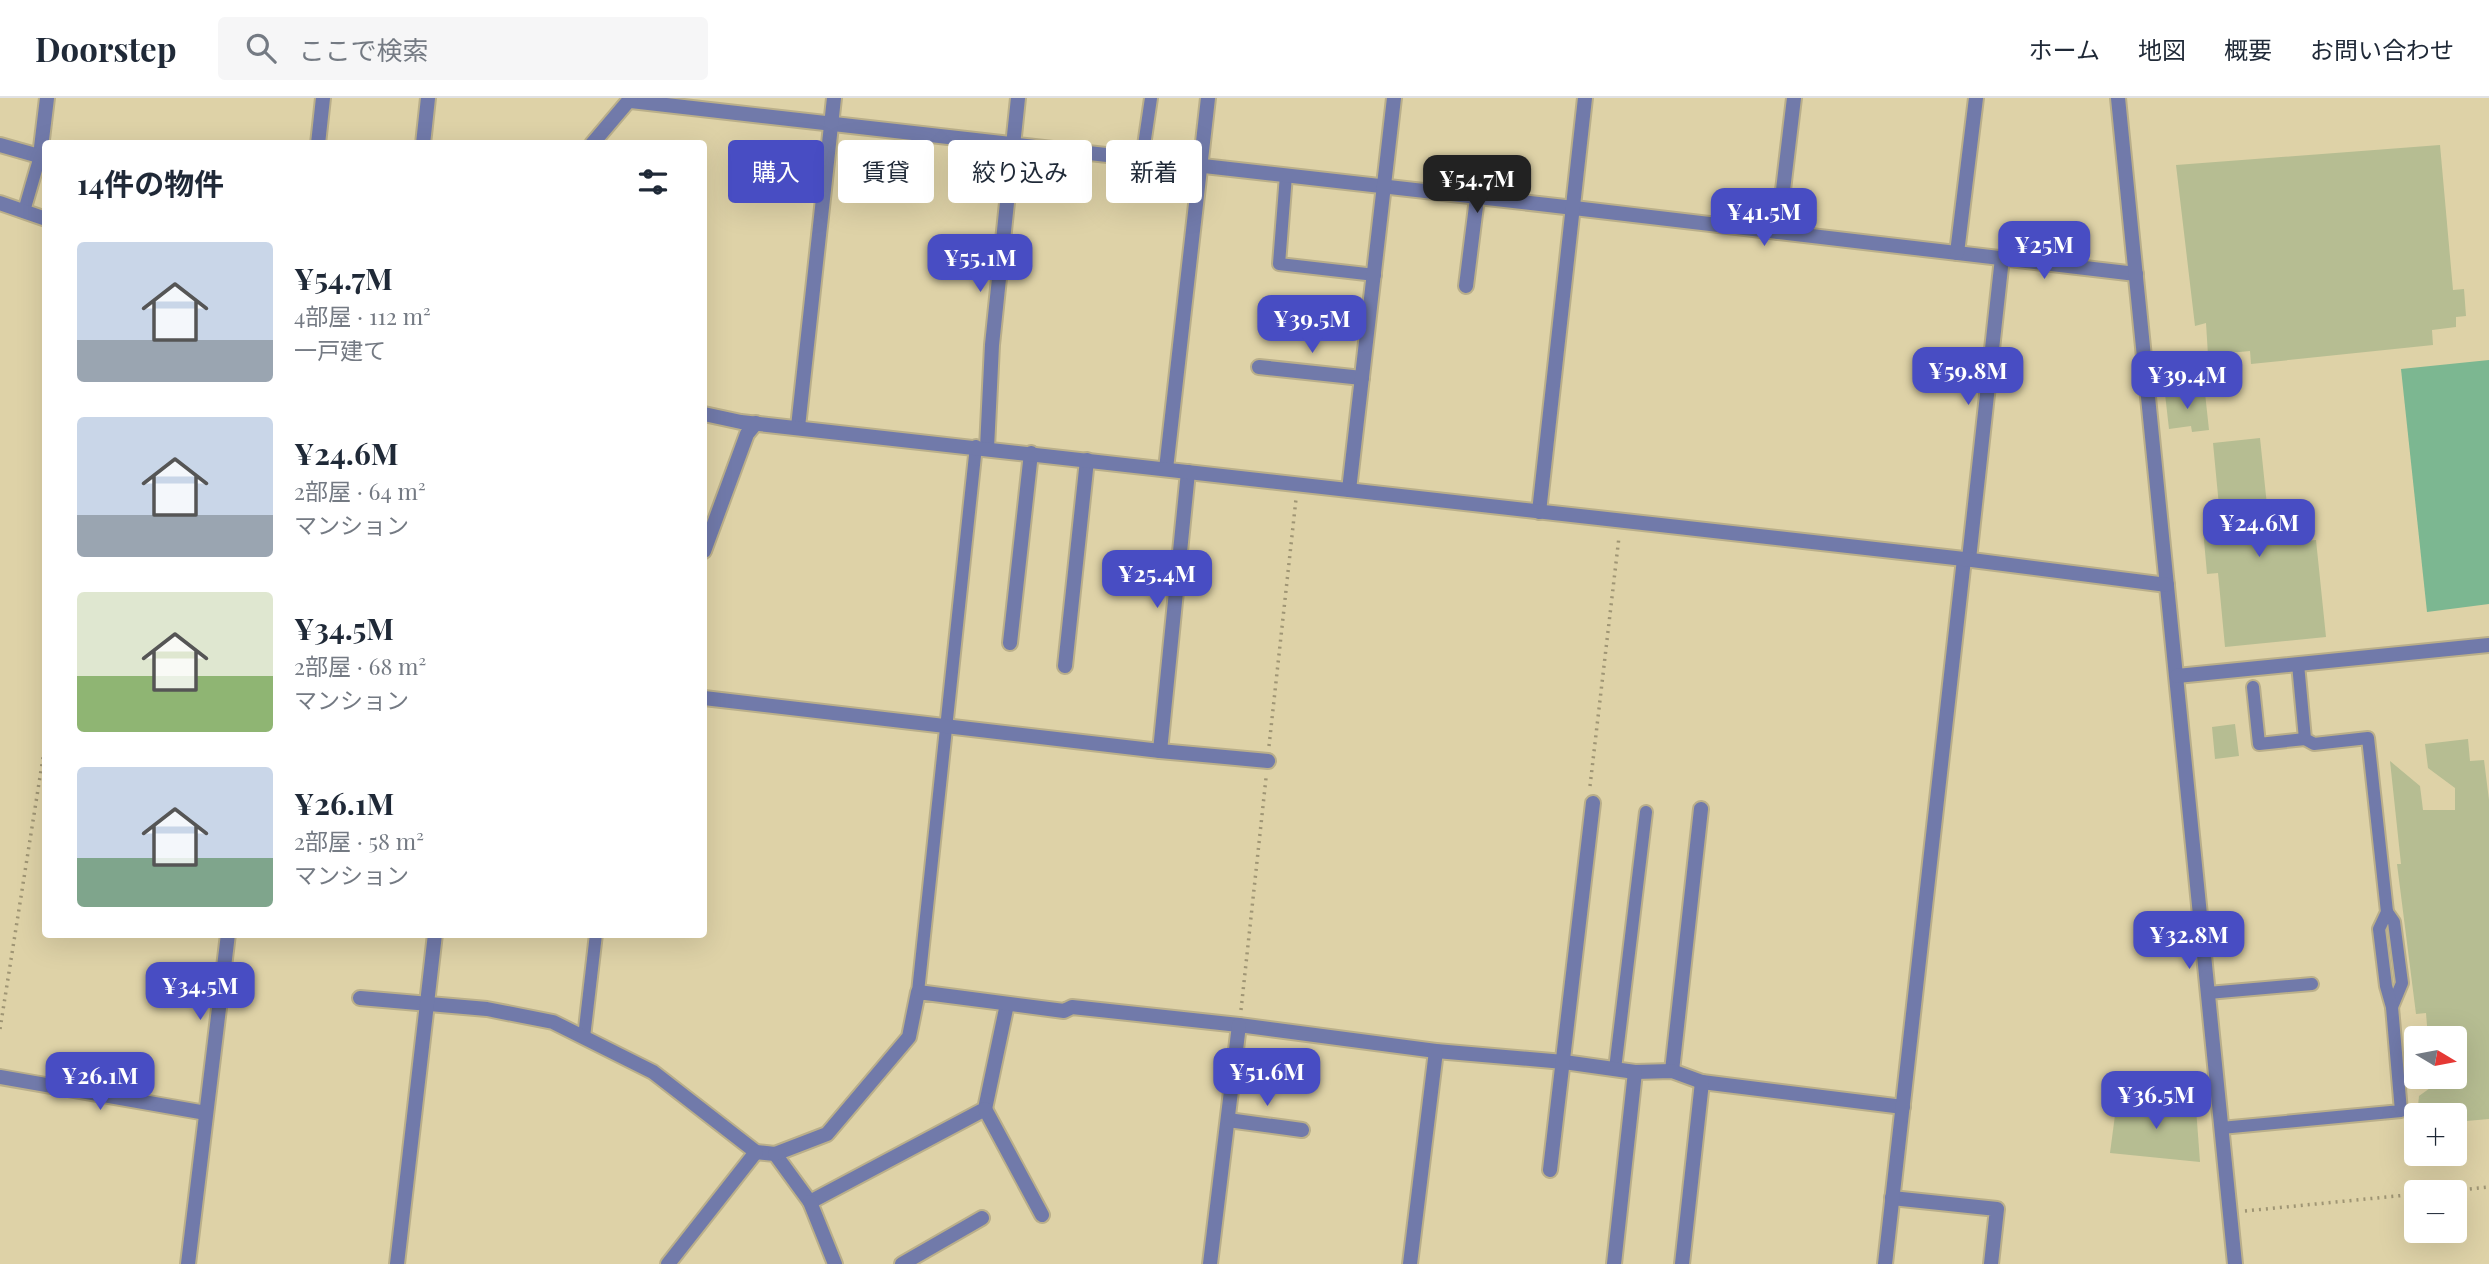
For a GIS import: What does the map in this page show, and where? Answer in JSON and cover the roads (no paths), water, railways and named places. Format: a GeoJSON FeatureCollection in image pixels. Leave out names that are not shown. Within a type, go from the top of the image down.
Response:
{"type":"FeatureCollection","features":[{"type":"Feature","properties":{"kind":"street"},"geometry":{"type":"LineString","coordinates":[[44,140],[47,98]]}},
{"type":"Feature","properties":{"kind":"street"},"geometry":{"type":"LineString","coordinates":[[318,140],[323,98]]}},
{"type":"Feature","properties":{"kind":"street"},"geometry":{"type":"LineString","coordinates":[[423,140],[428,98]]}},
{"type":"Feature","properties":{"kind":"street"},"geometry":{"type":"LineString","coordinates":[[798,427],[834,98]]}},
{"type":"Feature","properties":{"kind":"street"},"geometry":{"type":"LineString","coordinates":[[1013,140],[1018,98]]}},
{"type":"Feature","properties":{"kind":"street"},"geometry":{"type":"LineString","coordinates":[[1202,148],[1208,98]]}},
{"type":"Feature","properties":{"kind":"street"},"geometry":{"type":"LineString","coordinates":[[1349,490],[1394,98]]}},
{"type":"Feature","properties":{"kind":"street"},"geometry":{"type":"LineString","coordinates":[[1539,512],[1586,98]]}},
{"type":"Feature","properties":{"kind":"street"},"geometry":{"type":"LineString","coordinates":[[1778,232],[1794,98]]}},
{"type":"Feature","properties":{"kind":"street"},"geometry":{"type":"LineString","coordinates":[[1957,253],[1976,98]]}},
{"type":"Feature","properties":{"kind":"street"},"geometry":{"type":"LineString","coordinates":[[2118,98],[2235,1264]]}},
{"type":"Feature","properties":{"kind":"street"},"geometry":{"type":"LineString","coordinates":[[595,140],[631,99],[978,140]]}},
{"type":"Feature","properties":{"kind":"street"},"geometry":{"type":"LineString","coordinates":[[0,145],[42,157]]}},
{"type":"Feature","properties":{"kind":"street"},"geometry":{"type":"LineString","coordinates":[[1202,165],[2136,274]]}},
{"type":"Feature","properties":{"kind":"street"},"geometry":{"type":"LineString","coordinates":[[1466,286],[1477,198]]}},
{"type":"Feature","properties":{"kind":"street"},"geometry":{"type":"LineString","coordinates":[[0,203],[42,218]]}},
{"type":"Feature","properties":{"kind":"street"},"geometry":{"type":"LineString","coordinates":[[981,447],[1007,203]]}},
{"type":"Feature","properties":{"kind":"street"},"geometry":{"type":"LineString","coordinates":[[1166,469],[1196,203]]}},
{"type":"Feature","properties":{"kind":"street"},"geometry":{"type":"LineString","coordinates":[[1885,1264],[2002,258]]}},
{"type":"Feature","properties":{"kind":"street"},"geometry":{"type":"LineString","coordinates":[[1259,367],[1362,378]]}},
{"type":"Feature","properties":{"kind":"street"},"geometry":{"type":"LineString","coordinates":[[707,415],[1966,559],[2167,585]]}},
{"type":"Feature","properties":{"kind":"street"},"geometry":{"type":"LineString","coordinates":[[707,534],[711,511],[747,434],[756,423]]}},
{"type":"Feature","properties":{"kind":"street"},"geometry":{"type":"LineString","coordinates":[[1010,643],[1031,453]]}},
{"type":"Feature","properties":{"kind":"street"},"geometry":{"type":"LineString","coordinates":[[1065,666],[1087,460]]}},
{"type":"Feature","properties":{"kind":"street"},"geometry":{"type":"LineString","coordinates":[[1160,751],[1188,472]]}},
{"type":"Feature","properties":{"kind":"street"},"geometry":{"type":"LineString","coordinates":[[2177,676],[2489,645]]}},
{"type":"Feature","properties":{"kind":"street"},"geometry":{"type":"LineString","coordinates":[[707,698],[1268,761]]}},
{"type":"Feature","properties":{"kind":"street"},"geometry":{"type":"LineString","coordinates":[[1550,1170],[1593,803]]}},
{"type":"Feature","properties":{"kind":"street"},"geometry":{"type":"LineString","coordinates":[[1672,1071],[1701,809]]}},
{"type":"Feature","properties":{"kind":"street"},"geometry":{"type":"LineString","coordinates":[[188,1264],[228,938]]}},
{"type":"Feature","properties":{"kind":"street"},"geometry":{"type":"LineString","coordinates":[[397,1264],[435,938]]}},
{"type":"Feature","properties":{"kind":"street"},"geometry":{"type":"LineString","coordinates":[[360,998],[487,1009],[553,1022],[653,1073],[756,1152],[775,1154],[827,1134],[909,1037],[918,992],[1063,1012],[1072,1007],[1635,1072],[1672,1071],[1702,1083],[1903,1107]]}},
{"type":"Feature","properties":{"kind":"street"},"geometry":{"type":"LineString","coordinates":[[1007,1004],[985,1109],[1042,1215]]}},
{"type":"Feature","properties":{"kind":"street"},"geometry":{"type":"LineString","coordinates":[[1210,1264],[1239,1025]]}},
{"type":"Feature","properties":{"kind":"street"},"geometry":{"type":"LineString","coordinates":[[1410,1264],[1436,1051]]}},
{"type":"Feature","properties":{"kind":"street"},"geometry":{"type":"LineString","coordinates":[[1614,1264],[1635,1072]]}},
{"type":"Feature","properties":{"kind":"street"},"geometry":{"type":"LineString","coordinates":[[0,1077],[206,1113]]}},
{"type":"Feature","properties":{"kind":"street"},"geometry":{"type":"LineString","coordinates":[[1682,1264],[1702,1083]]}},
{"type":"Feature","properties":{"kind":"street"},"geometry":{"type":"LineString","coordinates":[[810,1202],[985,1109]]}},
{"type":"Feature","properties":{"kind":"street"},"geometry":{"type":"LineString","coordinates":[[1228,1120],[1302,1130]]}},
{"type":"Feature","properties":{"kind":"street"},"geometry":{"type":"LineString","coordinates":[[668,1264],[756,1152]]}},
{"type":"Feature","properties":{"kind":"street"},"geometry":{"type":"LineString","coordinates":[[775,1154],[810,1202],[835,1264]]}},
{"type":"Feature","properties":{"kind":"street"},"geometry":{"type":"LineString","coordinates":[[1892,1198],[1997,1209],[1991,1264]]}},
{"type":"Feature","properties":{"kind":"street"},"geometry":{"type":"LineString","coordinates":[[902,1264],[982,1218]]}},
{"type":"Feature","properties":{"kind":"lane"},"geometry":{"type":"LineString","coordinates":[[1145,140],[1151,98]]}},
{"type":"Feature","properties":{"kind":"lane"},"geometry":{"type":"LineString","coordinates":[[24,211],[42,160]]}},
{"type":"Feature","properties":{"kind":"lane"},"geometry":{"type":"LineString","coordinates":[[1286,175],[1279,264],[1374,275]]}},
{"type":"Feature","properties":{"kind":"lane"},"geometry":{"type":"LineString","coordinates":[[918,992],[945,726],[981,447]]}},
{"type":"Feature","properties":{"kind":"lane"},"geometry":{"type":"LineString","coordinates":[[2298,664],[2305,739]]}},
{"type":"Feature","properties":{"kind":"lane"},"geometry":{"type":"LineString","coordinates":[[2221,1128],[2401,1111],[2392,1007],[2386,986],[2379,929],[2387,912],[2368,738],[2314,744],[2305,739],[2259,744],[2253,687]]}},
{"type":"Feature","properties":{"kind":"lane"},"geometry":{"type":"LineString","coordinates":[[1615,1069],[1646,812]]}},
{"type":"Feature","properties":{"kind":"lane"},"geometry":{"type":"LineString","coordinates":[[584,1037],[596,938]]}},
{"type":"Feature","properties":{"kind":"lane"},"geometry":{"type":"LineString","coordinates":[[2208,993],[2312,984]]}}]}
